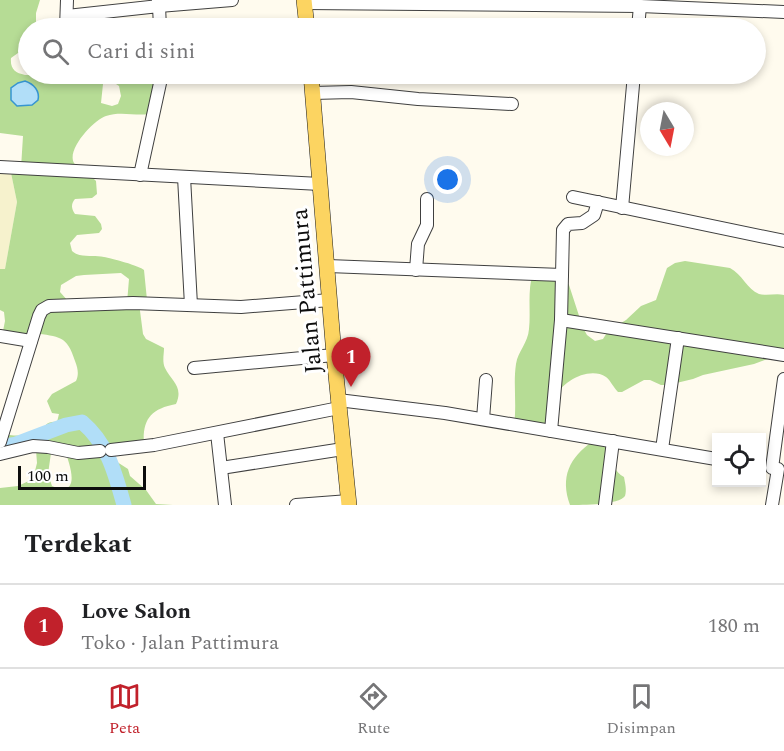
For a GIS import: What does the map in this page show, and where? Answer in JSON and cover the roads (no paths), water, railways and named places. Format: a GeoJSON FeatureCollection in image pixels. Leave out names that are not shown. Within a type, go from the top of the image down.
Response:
{"type":"FeatureCollection","features":[{"type":"Feature","properties":{"kind":"main road"},"geometry":{"type":"LineString","coordinates":[[304,2],[306,18]]}},
{"type":"Feature","properties":{"kind":"main road","name":"Jalan Pattimura"},"geometry":{"type":"LineString","coordinates":[[312,84],[338,404],[349,503]]}},
{"type":"Feature","properties":{"kind":"street"},"geometry":{"type":"LineString","coordinates":[[66,18],[67,0]]}},
{"type":"Feature","properties":{"kind":"street"},"geometry":{"type":"LineString","coordinates":[[85,18],[158,3],[232,0]]}},
{"type":"Feature","properties":{"kind":"street"},"geometry":{"type":"LineString","coordinates":[[304,2],[646,4],[784,12]]}},
{"type":"Feature","properties":{"kind":"street"},"geometry":{"type":"LineString","coordinates":[[158,3],[159,18]]}},
{"type":"Feature","properties":{"kind":"street"},"geometry":{"type":"LineString","coordinates":[[140,175],[160,84]]}},
{"type":"Feature","properties":{"kind":"street"},"geometry":{"type":"LineString","coordinates":[[622,208],[633,84]]}},
{"type":"Feature","properties":{"kind":"street"},"geometry":{"type":"LineString","coordinates":[[313,93],[351,92],[418,99],[512,104]]}},
{"type":"Feature","properties":{"kind":"street"},"geometry":{"type":"LineString","coordinates":[[0,167],[320,184]]}},
{"type":"Feature","properties":{"kind":"street"},"geometry":{"type":"LineString","coordinates":[[184,177],[191,305]]}},
{"type":"Feature","properties":{"kind":"street"},"geometry":{"type":"LineString","coordinates":[[573,197],[784,241]]}},
{"type":"Feature","properties":{"kind":"street"},"geometry":{"type":"LineString","coordinates":[[416,270],[417,244],[427,225],[427,199]]}},
{"type":"Feature","properties":{"kind":"street"},"geometry":{"type":"LineString","coordinates":[[552,431],[561,320],[563,230],[568,224],[582,223],[594,215],[598,202]]}},
{"type":"Feature","properties":{"kind":"street"},"geometry":{"type":"LineString","coordinates":[[328,266],[562,275]]}},
{"type":"Feature","properties":{"kind":"street"},"geometry":{"type":"LineString","coordinates":[[0,441],[3,421],[42,310],[49,306],[127,303],[241,307],[330,300]]}},
{"type":"Feature","properties":{"kind":"street"},"geometry":{"type":"LineString","coordinates":[[561,320],[784,355]]}},
{"type":"Feature","properties":{"kind":"street"},"geometry":{"type":"LineString","coordinates":[[0,336],[31,341]]}},
{"type":"Feature","properties":{"kind":"street"},"geometry":{"type":"LineString","coordinates":[[662,449],[678,338]]}},
{"type":"Feature","properties":{"kind":"street"},"geometry":{"type":"LineString","coordinates":[[194,368],[334,355]]}},
{"type":"Feature","properties":{"kind":"street"},"geometry":{"type":"LineString","coordinates":[[772,505],[784,379]]}},
{"type":"Feature","properties":{"kind":"street"},"geometry":{"type":"LineString","coordinates":[[483,419],[486,380]]}},
{"type":"Feature","properties":{"kind":"street"},"geometry":{"type":"LineString","coordinates":[[0,454],[33,446],[78,453],[154,445],[217,433],[338,404],[483,419],[712,458]]}},
{"type":"Feature","properties":{"kind":"street"},"geometry":{"type":"LineString","coordinates":[[217,433],[225,505]]}},
{"type":"Feature","properties":{"kind":"street"},"geometry":{"type":"LineString","coordinates":[[605,505],[613,441]]}},
{"type":"Feature","properties":{"kind":"street"},"geometry":{"type":"LineString","coordinates":[[221,468],[343,449]]}},
{"type":"Feature","properties":{"kind":"street"},"geometry":{"type":"LineString","coordinates":[[296,505],[349,503]]}},
{"type":"Feature","properties":{"kind":"water"},"geometry":{"type":"Polygon","coordinates":[[[18,83],[31,84],[36,88],[38,100],[32,105],[17,106],[11,100],[11,88],[18,83]]]}},
{"type":"Feature","properties":{"kind":"waterway"},"geometry":{"type":"LineString","coordinates":[[0,447],[82,422],[104,449],[114,470],[124,505]]}},
{"type":"Feature","properties":{"kind":"place","name":"Love Salon"},"geometry":{"type":"Point","coordinates":[351,387]}}]}
